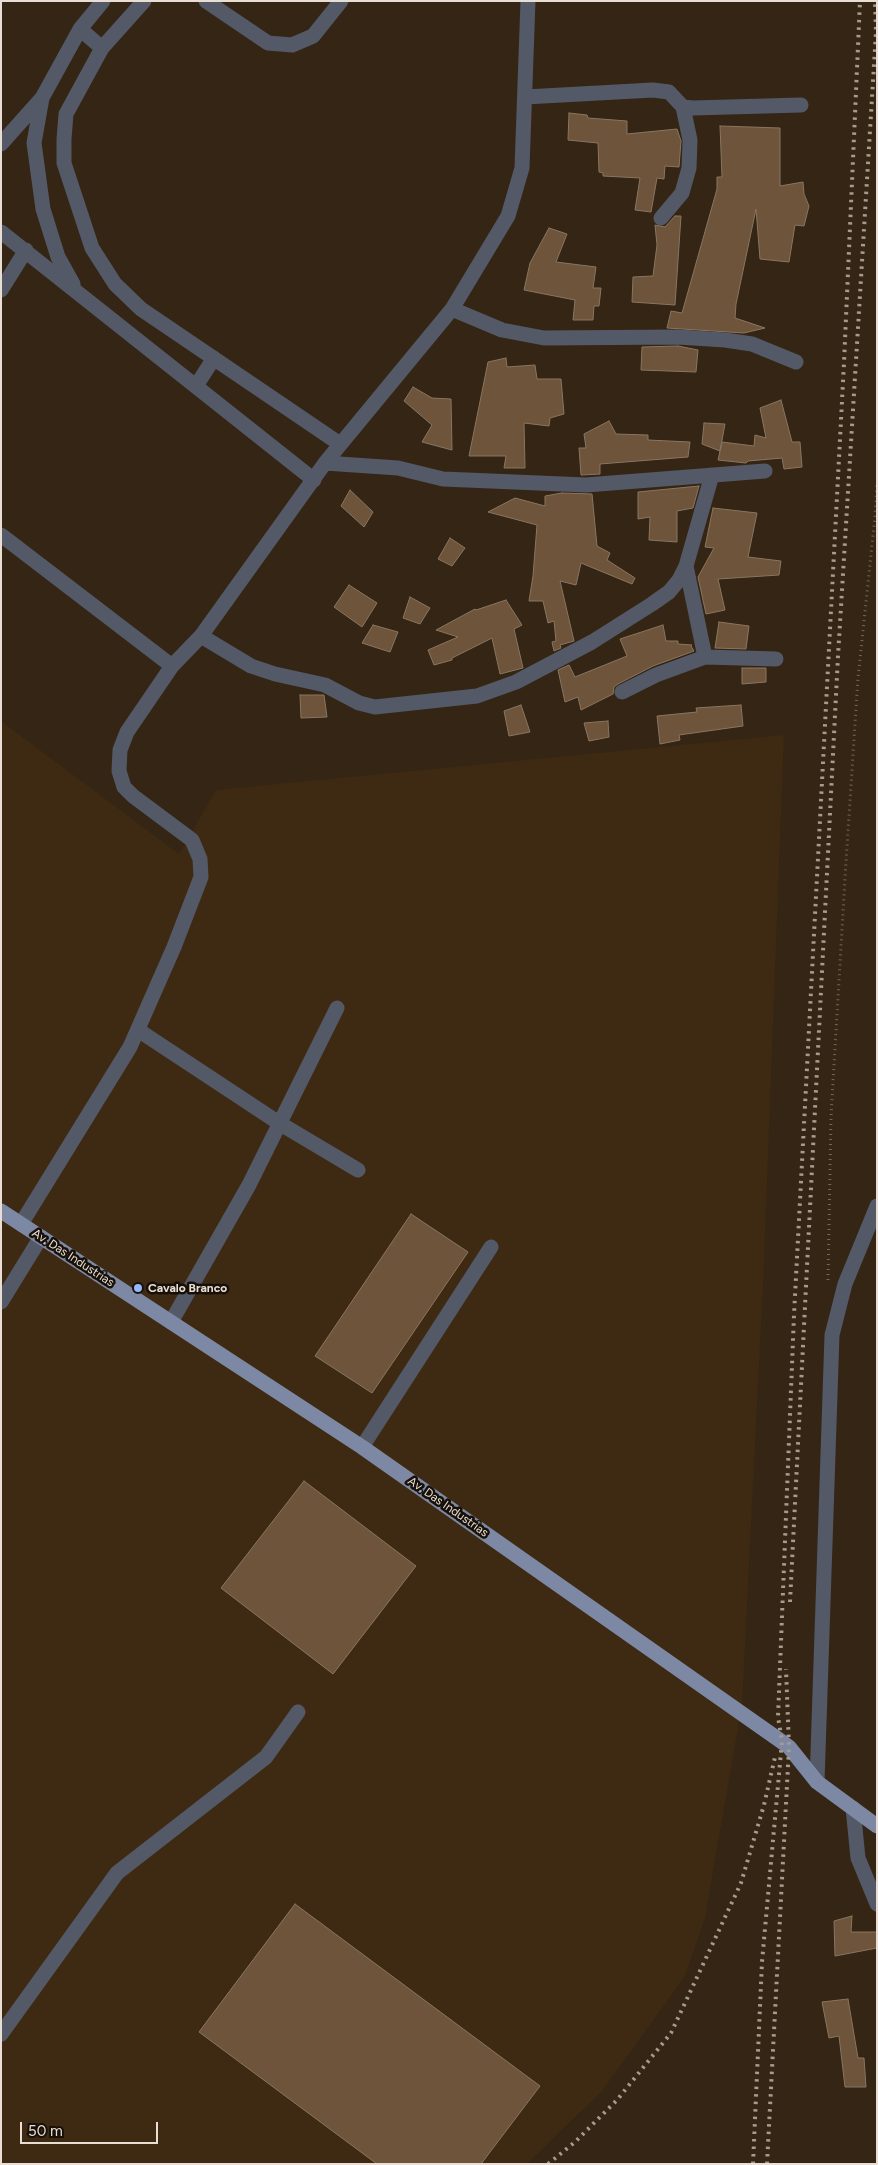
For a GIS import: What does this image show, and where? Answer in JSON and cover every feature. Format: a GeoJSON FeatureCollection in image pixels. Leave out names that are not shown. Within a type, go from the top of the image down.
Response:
{"type":"FeatureCollection","features":[{"type":"Feature","properties":{"kind":"main road","name":"Av. Das Industrias"},"geometry":{"type":"LineString","coordinates":[[1,1211],[362,1447],[782,1741],[817,1782],[877,1826]]}},
{"type":"Feature","properties":{"kind":"street"},"geometry":{"type":"LineString","coordinates":[[1,144],[42,98],[80,29],[103,1]]}},
{"type":"Feature","properties":{"kind":"street"},"geometry":{"type":"LineString","coordinates":[[144,1],[102,48],[66,114],[64,163],[92,248],[115,284],[141,309],[340,444]]}},
{"type":"Feature","properties":{"kind":"street"},"geometry":{"type":"LineString","coordinates":[[206,1],[268,43],[292,45],[313,36],[341,1]]}},
{"type":"Feature","properties":{"kind":"street"},"geometry":{"type":"LineString","coordinates":[[21,1224],[130,1047],[174,947],[201,877],[200,860],[192,840],[133,796],[124,787],[119,771],[120,750],[127,732],[172,666],[202,636],[325,463],[452,309],[508,216],[522,168],[528,1]]}},
{"type":"Feature","properties":{"kind":"street"},"geometry":{"type":"LineString","coordinates":[[80,29],[102,48]]}},
{"type":"Feature","properties":{"kind":"street"},"geometry":{"type":"LineString","coordinates":[[525,97],[653,90],[669,92],[683,107],[690,140],[690,168],[682,193],[661,218]]}},
{"type":"Feature","properties":{"kind":"street"},"geometry":{"type":"LineString","coordinates":[[42,98],[34,142],[43,209],[58,257],[76,290]]}},
{"type":"Feature","properties":{"kind":"street"},"geometry":{"type":"LineString","coordinates":[[683,107],[726,108],[801,105]]}},
{"type":"Feature","properties":{"kind":"street"},"geometry":{"type":"LineString","coordinates":[[1,232],[314,480]]}},
{"type":"Feature","properties":{"kind":"street"},"geometry":{"type":"LineString","coordinates":[[1,290],[26,250]]}},
{"type":"Feature","properties":{"kind":"street"},"geometry":{"type":"LineString","coordinates":[[452,309],[502,330],[544,338],[678,337],[725,340],[752,344],[796,362]]}},
{"type":"Feature","properties":{"kind":"street"},"geometry":{"type":"LineString","coordinates":[[196,386],[214,358]]}},
{"type":"Feature","properties":{"kind":"street"},"geometry":{"type":"LineString","coordinates":[[325,463],[398,468],[443,478],[586,486],[765,472]]}},
{"type":"Feature","properties":{"kind":"street"},"geometry":{"type":"LineString","coordinates":[[202,636],[251,666],[275,674],[325,685],[359,704],[375,707],[477,696],[516,682],[592,642],[669,592],[679,580],[686,566],[712,475]]}},
{"type":"Feature","properties":{"kind":"street"},"geometry":{"type":"LineString","coordinates":[[1,535],[172,666]]}},
{"type":"Feature","properties":{"kind":"street"},"geometry":{"type":"LineString","coordinates":[[686,566],[706,657]]}},
{"type":"Feature","properties":{"kind":"street"},"geometry":{"type":"LineString","coordinates":[[622,692],[656,676],[706,657],[776,659]]}},
{"type":"Feature","properties":{"kind":"street"},"geometry":{"type":"LineString","coordinates":[[171,1322],[249,1184],[337,1008]]}},
{"type":"Feature","properties":{"kind":"street"},"geometry":{"type":"LineString","coordinates":[[138,1030],[279,1123],[358,1170]]}},
{"type":"Feature","properties":{"kind":"street"},"geometry":{"type":"LineString","coordinates":[[817,1782],[832,1335],[845,1284],[877,1206]]}},
{"type":"Feature","properties":{"kind":"street"},"geometry":{"type":"LineString","coordinates":[[1,1302],[41,1237]]}},
{"type":"Feature","properties":{"kind":"street"},"geometry":{"type":"LineString","coordinates":[[362,1447],[491,1247]]}},
{"type":"Feature","properties":{"kind":"street"},"geometry":{"type":"LineString","coordinates":[[1,2034],[117,1873],[266,1757],[298,1712]]}},
{"type":"Feature","properties":{"kind":"street"},"geometry":{"type":"LineString","coordinates":[[853,1808],[858,1858],[877,1904]]}},
{"type":"Feature","properties":{"kind":"path"},"geometry":{"type":"LineString","coordinates":[[828,1287],[831,1116],[845,881],[858,678],[876,510],[877,482]]}},
{"type":"Feature","properties":{"kind":"shaded area"},"geometry":{"type":"Polygon","coordinates":[[[1,721],[179,854],[216,790],[784,735],[763,1284],[742,1705],[705,1918],[685,1976],[602,2091],[527,2164],[1,2164],[1,721]]]}},
{"type":"Feature","properties":{"kind":"building"},"geometry":{"type":"Polygon","coordinates":[[[569,113],[587,115],[588,118],[627,121],[627,134],[677,129],[681,141],[679,167],[665,166],[664,179],[657,178],[651,212],[635,210],[640,178],[603,176],[603,173],[599,172],[598,143],[568,140],[569,113]]]}},
{"type":"Feature","properties":{"kind":"building"},"geometry":{"type":"Polygon","coordinates":[[[720,126],[780,128],[780,186],[803,182],[804,194],[809,206],[804,226],[795,225],[789,262],[760,259],[756,209],[736,304],[735,318],[765,328],[744,333],[667,328],[671,311],[682,313],[717,189],[717,177],[722,177],[720,126]]]}},
{"type":"Feature","properties":{"kind":"building"},"geometry":{"type":"Polygon","coordinates":[[[675,216],[681,216],[675,305],[632,302],[633,277],[653,276],[657,245],[655,225],[665,227],[675,216]]]}},
{"type":"Feature","properties":{"kind":"building"},"geometry":{"type":"Polygon","coordinates":[[[549,228],[567,234],[556,262],[596,267],[593,288],[601,288],[599,306],[594,306],[593,320],[573,320],[575,300],[524,290],[530,263],[549,228]]]}},
{"type":"Feature","properties":{"kind":"building"},"geometry":{"type":"Polygon","coordinates":[[[678,346],[698,350],[696,372],[641,370],[642,347],[678,346]]]}},
{"type":"Feature","properties":{"kind":"building"},"geometry":{"type":"Polygon","coordinates":[[[506,358],[507,367],[535,365],[537,379],[561,379],[564,414],[550,418],[549,426],[524,423],[525,468],[504,468],[506,456],[469,456],[488,362],[506,358]]]}},
{"type":"Feature","properties":{"kind":"building"},"geometry":{"type":"Polygon","coordinates":[[[413,387],[432,398],[451,399],[452,450],[422,442],[432,425],[404,401],[413,387]]]}},
{"type":"Feature","properties":{"kind":"building"},"geometry":{"type":"Polygon","coordinates":[[[781,400],[792,442],[800,442],[802,467],[784,469],[782,458],[748,461],[746,463],[718,460],[722,442],[754,446],[755,435],[766,438],[760,408],[781,400]]]}},
{"type":"Feature","properties":{"kind":"building"},"geometry":{"type":"Polygon","coordinates":[[[609,421],[616,434],[648,435],[648,440],[690,442],[688,457],[600,464],[600,474],[581,475],[579,448],[586,448],[584,434],[609,421]]]}},
{"type":"Feature","properties":{"kind":"building"},"geometry":{"type":"Polygon","coordinates":[[[704,423],[725,424],[720,451],[702,444],[704,423]]]}},
{"type":"Feature","properties":{"kind":"building"},"geometry":{"type":"Polygon","coordinates":[[[699,486],[693,508],[677,511],[677,542],[649,540],[650,517],[638,519],[638,492],[699,486]]]}},
{"type":"Feature","properties":{"kind":"building"},"geometry":{"type":"Polygon","coordinates":[[[350,490],[373,512],[364,527],[341,506],[350,490]]]}},
{"type":"Feature","properties":{"kind":"building"},"geometry":{"type":"Polygon","coordinates":[[[562,493],[592,494],[597,546],[610,553],[607,560],[635,578],[632,584],[581,563],[576,585],[560,581],[574,641],[560,645],[561,648],[554,651],[552,642],[556,641],[554,621],[548,623],[543,601],[529,601],[537,525],[488,512],[515,498],[545,506],[545,496],[562,493]]]}},
{"type":"Feature","properties":{"kind":"building"},"geometry":{"type":"Polygon","coordinates":[[[713,508],[757,513],[748,557],[781,561],[779,575],[718,579],[725,610],[706,614],[698,577],[714,548],[705,547],[713,508]]]}},
{"type":"Feature","properties":{"kind":"building"},"geometry":{"type":"Polygon","coordinates":[[[450,538],[465,548],[452,566],[438,559],[450,538]]]}},
{"type":"Feature","properties":{"kind":"building"},"geometry":{"type":"Polygon","coordinates":[[[349,585],[377,603],[362,627],[334,607],[349,585]]]}},
{"type":"Feature","properties":{"kind":"building"},"geometry":{"type":"Polygon","coordinates":[[[410,597],[430,608],[420,624],[403,618],[410,597]]]}},
{"type":"Feature","properties":{"kind":"building"},"geometry":{"type":"Polygon","coordinates":[[[506,600],[522,625],[514,629],[523,668],[500,674],[492,638],[452,658],[452,660],[434,665],[428,650],[458,637],[436,630],[475,609],[506,600]]]}},
{"type":"Feature","properties":{"kind":"building"},"geometry":{"type":"Polygon","coordinates":[[[719,622],[749,626],[746,649],[715,648],[719,622]]]}},
{"type":"Feature","properties":{"kind":"building"},"geometry":{"type":"Polygon","coordinates":[[[373,625],[398,632],[390,652],[362,643],[373,625]]]}},
{"type":"Feature","properties":{"kind":"building"},"geometry":{"type":"Polygon","coordinates":[[[663,625],[666,641],[678,641],[678,644],[692,645],[694,651],[653,666],[618,684],[614,687],[613,694],[581,710],[578,697],[565,702],[558,670],[569,665],[575,677],[627,656],[620,639],[663,625]]]}},
{"type":"Feature","properties":{"kind":"building"},"geometry":{"type":"Polygon","coordinates":[[[742,668],[766,668],[766,682],[742,684],[742,668]]]}},
{"type":"Feature","properties":{"kind":"building"},"geometry":{"type":"Polygon","coordinates":[[[300,695],[324,695],[327,717],[301,718],[300,695]]]}},
{"type":"Feature","properties":{"kind":"building"},"geometry":{"type":"Polygon","coordinates":[[[521,705],[530,732],[509,736],[504,711],[521,705]]]}},
{"type":"Feature","properties":{"kind":"building"},"geometry":{"type":"Polygon","coordinates":[[[741,705],[743,726],[679,735],[680,740],[660,744],[657,716],[697,712],[696,708],[741,705]]]}},
{"type":"Feature","properties":{"kind":"building"},"geometry":{"type":"Polygon","coordinates":[[[608,721],[609,737],[589,741],[584,723],[608,721]]]}},
{"type":"Feature","properties":{"kind":"building"},"geometry":{"type":"Polygon","coordinates":[[[411,1214],[468,1252],[372,1393],[315,1356],[411,1214]]]}},
{"type":"Feature","properties":{"kind":"building"},"geometry":{"type":"Polygon","coordinates":[[[304,1481],[416,1566],[333,1674],[221,1588],[304,1481]]]}},
{"type":"Feature","properties":{"kind":"building"},"geometry":{"type":"Polygon","coordinates":[[[295,1904],[540,2086],[481,2164],[377,2164],[199,2032],[295,1904]]]}},
{"type":"Feature","properties":{"kind":"building"},"geometry":{"type":"Polygon","coordinates":[[[852,1916],[851,1932],[877,1932],[877,1948],[835,1956],[834,1921],[852,1916]]]}},
{"type":"Feature","properties":{"kind":"building"},"geometry":{"type":"Polygon","coordinates":[[[848,1999],[858,2058],[864,2058],[866,2087],[845,2087],[839,2036],[829,2038],[822,2002],[848,1999]]]}},
{"type":"Feature","properties":{"kind":"railway"},"geometry":{"type":"LineString","coordinates":[[753,2164],[762,1962],[782,1741],[778,1717],[794,1315],[844,363],[860,1]]}},
{"type":"Feature","properties":{"kind":"railway"},"geometry":{"type":"LineString","coordinates":[[790,1602],[838,656],[876,32],[875,1]]}},
{"type":"Feature","properties":{"kind":"railway"},"geometry":{"type":"LineString","coordinates":[[767,2164],[789,1747],[786,1669]]}},
{"type":"Feature","properties":{"kind":"railway"},"geometry":{"type":"LineString","coordinates":[[548,2164],[575,2142],[617,2100],[671,2033],[741,1883],[764,1805],[775,1757]]}},
{"type":"Feature","properties":{"kind":"place","name":"Cavalo Branco"},"geometry":{"type":"Point","coordinates":[138,1288]}}]}
